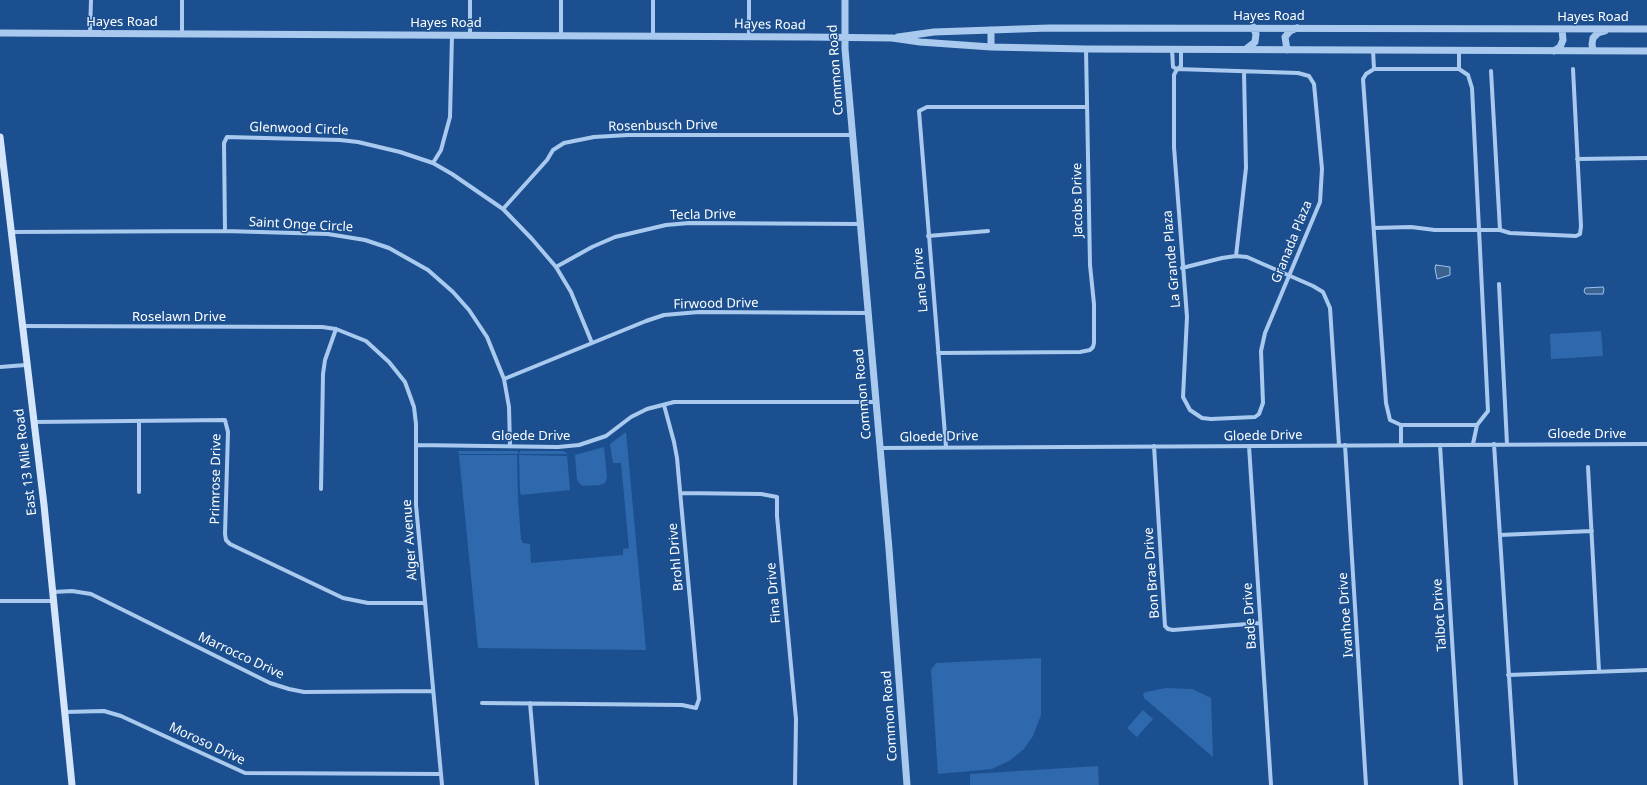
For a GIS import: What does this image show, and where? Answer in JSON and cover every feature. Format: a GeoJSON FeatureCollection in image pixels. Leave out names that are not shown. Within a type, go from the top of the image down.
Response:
{"type":"FeatureCollection","features":[{"type":"Feature","properties":{"kind":"main road","name":"East 13 Mile Road"},"geometry":{"type":"LineString","coordinates":[[0,138],[53,592],[72,785]]}},
{"type":"Feature","properties":{"kind":"street"},"geometry":{"type":"LineString","coordinates":[[90,33],[91,0]]}},
{"type":"Feature","properties":{"kind":"street"},"geometry":{"type":"LineString","coordinates":[[182,0],[182,34]]}},
{"type":"Feature","properties":{"kind":"street"},"geometry":{"type":"LineString","coordinates":[[470,0],[470,35]]}},
{"type":"Feature","properties":{"kind":"street"},"geometry":{"type":"LineString","coordinates":[[561,0],[561,36]]}},
{"type":"Feature","properties":{"kind":"street"},"geometry":{"type":"LineString","coordinates":[[653,0],[653,36]]}},
{"type":"Feature","properties":{"kind":"street"},"geometry":{"type":"LineString","coordinates":[[749,0],[749,37]]}},
{"type":"Feature","properties":{"kind":"street","name":"Common Road"},"geometry":{"type":"LineString","coordinates":[[845,0],[844,38],[880,448],[907,785]]}},
{"type":"Feature","properties":{"kind":"street","name":"Hayes Road"},"geometry":{"type":"LineString","coordinates":[[0,33],[892,38],[934,32],[1084,27],[1647,29]]}},
{"type":"Feature","properties":{"kind":"street"},"geometry":{"type":"LineString","coordinates":[[1244,50],[1255,42],[1256,34],[1253,27]]}},
{"type":"Feature","properties":{"kind":"street"},"geometry":{"type":"LineString","coordinates":[[1287,50],[1285,37],[1290,31],[1299,28]]}},
{"type":"Feature","properties":{"kind":"street"},"geometry":{"type":"LineString","coordinates":[[1554,51],[1560,47],[1563,40],[1562,29]]}},
{"type":"Feature","properties":{"kind":"street"},"geometry":{"type":"LineString","coordinates":[[1593,50],[1592,44],[1595,35],[1615,29]]}},
{"type":"Feature","properties":{"kind":"street"},"geometry":{"type":"LineString","coordinates":[[991,30],[991,47]]}},
{"type":"Feature","properties":{"kind":"street"},"geometry":{"type":"LineString","coordinates":[[433,164],[441,150],[450,117],[452,35]]}},
{"type":"Feature","properties":{"kind":"street","name":"Hayes Road"},"geometry":{"type":"LineString","coordinates":[[892,38],[920,42],[991,47],[1086,49],[1647,51]]}},
{"type":"Feature","properties":{"kind":"street","name":"Jacobs Drive"},"geometry":{"type":"LineString","coordinates":[[938,353],[1080,352],[1090,350],[1094,343],[1095,319],[1090,265],[1086,49]]}},
{"type":"Feature","properties":{"kind":"street","name":"La Grande Plaza"},"geometry":{"type":"LineString","coordinates":[[1172,49],[1173,67],[1177,69]]}},
{"type":"Feature","properties":{"kind":"street","name":"La Grande Plaza"},"geometry":{"type":"LineString","coordinates":[[1181,49],[1181,66],[1177,69],[1174,75],[1174,160],[1187,335],[1183,397],[1190,410],[1202,418],[1224,419]]}},
{"type":"Feature","properties":{"kind":"street"},"geometry":{"type":"LineString","coordinates":[[1373,50],[1374,69]]}},
{"type":"Feature","properties":{"kind":"street"},"geometry":{"type":"LineString","coordinates":[[1459,50],[1460,69]]}},
{"type":"Feature","properties":{"kind":"street","name":"Granada Plaza"},"geometry":{"type":"LineString","coordinates":[[1177,69],[1305,74],[1312,79],[1314,84],[1322,169],[1322,189],[1320,202],[1263,341],[1261,363],[1262,409],[1255,417],[1224,419]]}},
{"type":"Feature","properties":{"kind":"street"},"geometry":{"type":"LineString","coordinates":[[1473,444],[1477,425],[1484,417],[1488,406],[1472,88],[1468,75],[1460,69],[1374,69],[1366,74],[1363,79],[1363,87],[1386,403],[1390,420],[1401,425],[1477,425]]}},
{"type":"Feature","properties":{"kind":"street"},"geometry":{"type":"LineString","coordinates":[[1374,228],[1411,227],[1435,230],[1500,230],[1516,233],[1578,235],[1581,231],[1581,226],[1573,69]]}},
{"type":"Feature","properties":{"kind":"street"},"geometry":{"type":"LineString","coordinates":[[1491,71],[1500,230]]}},
{"type":"Feature","properties":{"kind":"street"},"geometry":{"type":"LineString","coordinates":[[1236,256],[1246,168],[1244,72]]}},
{"type":"Feature","properties":{"kind":"street","name":"Lane Drive"},"geometry":{"type":"LineString","coordinates":[[946,447],[919,111],[927,107],[1087,107]]}},
{"type":"Feature","properties":{"kind":"street","name":"Rosenbusch Drive"},"geometry":{"type":"LineString","coordinates":[[503,209],[547,160],[553,150],[564,143],[594,137],[628,135],[853,135]]}},
{"type":"Feature","properties":{"kind":"street","name":"Glenwood Circle"},"geometry":{"type":"LineString","coordinates":[[225,231],[224,143],[226,137],[318,138],[358,142],[387,148],[433,164],[474,187],[503,209],[556,267],[577,306],[592,343]]}},
{"type":"Feature","properties":{"kind":"street"},"geometry":{"type":"LineString","coordinates":[[1577,159],[1647,158]]}},
{"type":"Feature","properties":{"kind":"street","name":"Tecla Drive"},"geometry":{"type":"LineString","coordinates":[[556,267],[592,247],[614,238],[666,225],[689,223],[860,224]]}},
{"type":"Feature","properties":{"kind":"street","name":"Saint Onge Circle"},"geometry":{"type":"LineString","coordinates":[[10,232],[225,231],[350,236],[379,244],[402,254],[428,270],[469,310],[487,337],[504,379],[509,408],[510,446]]}},
{"type":"Feature","properties":{"kind":"street"},"geometry":{"type":"LineString","coordinates":[[928,236],[988,231]]}},
{"type":"Feature","properties":{"kind":"street"},"geometry":{"type":"LineString","coordinates":[[1182,268],[1236,256],[1256,261],[1319,289],[1326,296],[1330,308],[1339,445]]}},
{"type":"Feature","properties":{"kind":"street"},"geometry":{"type":"LineString","coordinates":[[1499,284],[1507,444]]}},
{"type":"Feature","properties":{"kind":"street","name":"Firwood Drive"},"geometry":{"type":"LineString","coordinates":[[504,379],[646,321],[678,313],[868,313]]}},
{"type":"Feature","properties":{"kind":"street","name":"Roselawn Drive"},"geometry":{"type":"LineString","coordinates":[[22,326],[322,327],[336,329]]}},
{"type":"Feature","properties":{"kind":"street"},"geometry":{"type":"LineString","coordinates":[[321,489],[323,374],[325,360],[336,329]]}},
{"type":"Feature","properties":{"kind":"street","name":"Alger Avenue"},"geometry":{"type":"LineString","coordinates":[[336,329],[366,342],[377,350],[398,372],[405,382],[414,407],[416,445],[416,505],[442,785]]}},
{"type":"Feature","properties":{"kind":"street"},"geometry":{"type":"LineString","coordinates":[[0,367],[26,366]]}},
{"type":"Feature","properties":{"kind":"street","name":"Gloede Drive"},"geometry":{"type":"LineString","coordinates":[[416,445],[558,447],[586,444],[606,436],[631,417],[642,412],[664,405],[684,402],[876,402]]}},
{"type":"Feature","properties":{"kind":"street","name":"Brohl Drive"},"geometry":{"type":"LineString","coordinates":[[530,703],[682,705],[696,708],[699,699],[680,493],[674,442],[664,405]]}},
{"type":"Feature","properties":{"kind":"street","name":"Primrose Drive"},"geometry":{"type":"LineString","coordinates":[[34,422],[225,420],[228,437],[225,534],[226,540],[230,544],[343,598],[368,602],[425,603]]}},
{"type":"Feature","properties":{"kind":"street"},"geometry":{"type":"LineString","coordinates":[[139,421],[139,492]]}},
{"type":"Feature","properties":{"kind":"street"},"geometry":{"type":"LineString","coordinates":[[1401,425],[1401,445]]}},
{"type":"Feature","properties":{"kind":"street"},"geometry":{"type":"LineString","coordinates":[[1494,444],[1516,785]]}},
{"type":"Feature","properties":{"kind":"street","name":"Gloede Drive"},"geometry":{"type":"LineString","coordinates":[[880,448],[1647,444]]}},
{"type":"Feature","properties":{"kind":"street","name":"Ivanhoe Drive"},"geometry":{"type":"LineString","coordinates":[[1345,445],[1366,785]]}},
{"type":"Feature","properties":{"kind":"street","name":"Talbot Drive"},"geometry":{"type":"LineString","coordinates":[[1440,445],[1460,785]]}},
{"type":"Feature","properties":{"kind":"street","name":"Bon Brae Drive"},"geometry":{"type":"LineString","coordinates":[[1154,446],[1166,626],[1168,629],[1178,630],[1260,623]]}},
{"type":"Feature","properties":{"kind":"street","name":"Bade Drive"},"geometry":{"type":"LineString","coordinates":[[1248,446],[1271,785]]}},
{"type":"Feature","properties":{"kind":"street"},"geometry":{"type":"LineString","coordinates":[[1588,467],[1599,671]]}},
{"type":"Feature","properties":{"kind":"street","name":"Fina Drive"},"geometry":{"type":"LineString","coordinates":[[680,493],[761,494],[777,497],[777,516],[796,719],[795,785]]}},
{"type":"Feature","properties":{"kind":"street"},"geometry":{"type":"LineString","coordinates":[[1500,535],[1592,531]]}},
{"type":"Feature","properties":{"kind":"street","name":"Marrocco Drive"},"geometry":{"type":"LineString","coordinates":[[53,592],[72,591],[91,594],[270,683],[289,690],[304,692],[433,691]]}},
{"type":"Feature","properties":{"kind":"street"},"geometry":{"type":"LineString","coordinates":[[0,601],[54,601]]}},
{"type":"Feature","properties":{"kind":"street"},"geometry":{"type":"LineString","coordinates":[[1508,675],[1647,670]]}},
{"type":"Feature","properties":{"kind":"street"},"geometry":{"type":"LineString","coordinates":[[482,703],[530,703],[537,785]]}},
{"type":"Feature","properties":{"kind":"street","name":"Moroso Drive"},"geometry":{"type":"LineString","coordinates":[[65,712],[104,711],[121,716],[245,774],[440,774]]}},
{"type":"Feature","properties":{"kind":"shaded area"},"geometry":{"type":"Polygon","coordinates":[[[1436,265],[1450,267],[1450,275],[1437,279],[1435,268],[1436,265]]]}},
{"type":"Feature","properties":{"kind":"shaded area"},"geometry":{"type":"Polygon","coordinates":[[[1603,287],[1603,294],[1586,294],[1584,292],[1585,288],[1603,287]]]}},
{"type":"Feature","properties":{"kind":"shaded area"},"geometry":{"type":"Polygon","coordinates":[[[1601,331],[1603,356],[1551,359],[1550,334],[1601,331]]]}},
{"type":"Feature","properties":{"kind":"shaded area"},"geometry":{"type":"Polygon","coordinates":[[[626,432],[646,650],[478,648],[459,455],[517,455],[521,539],[523,543],[530,544],[531,563],[623,555],[623,549],[629,548],[621,463],[613,463],[610,444],[626,432]]]}},
{"type":"Feature","properties":{"kind":"shaded area"},"geometry":{"type":"Polygon","coordinates":[[[604,447],[607,478],[605,483],[600,485],[583,486],[577,480],[575,455],[604,447]]]}},
{"type":"Feature","properties":{"kind":"shaded area"},"geometry":{"type":"Polygon","coordinates":[[[458,451],[518,451],[518,454],[459,454],[458,451]]]}},
{"type":"Feature","properties":{"kind":"shaded area"},"geometry":{"type":"Polygon","coordinates":[[[520,451],[563,451],[568,454],[519,454],[520,451]]]}},
{"type":"Feature","properties":{"kind":"shaded area"},"geometry":{"type":"Polygon","coordinates":[[[519,455],[567,456],[570,490],[521,495],[519,455]]]}},
{"type":"Feature","properties":{"kind":"shaded area"},"geometry":{"type":"Polygon","coordinates":[[[1041,658],[1041,715],[1033,736],[1024,749],[1009,761],[992,769],[938,774],[931,670],[936,663],[1041,658]]]}},
{"type":"Feature","properties":{"kind":"shaded area"},"geometry":{"type":"Polygon","coordinates":[[[1166,688],[1192,689],[1211,698],[1213,757],[1144,698],[1143,694],[1146,692],[1166,688]]]}},
{"type":"Feature","properties":{"kind":"shaded area"},"geometry":{"type":"Polygon","coordinates":[[[1143,710],[1153,719],[1137,737],[1127,728],[1143,710]]]}},
{"type":"Feature","properties":{"kind":"shaded area"},"geometry":{"type":"Polygon","coordinates":[[[1098,766],[1099,785],[970,785],[970,774],[1098,766]]]}}]}
